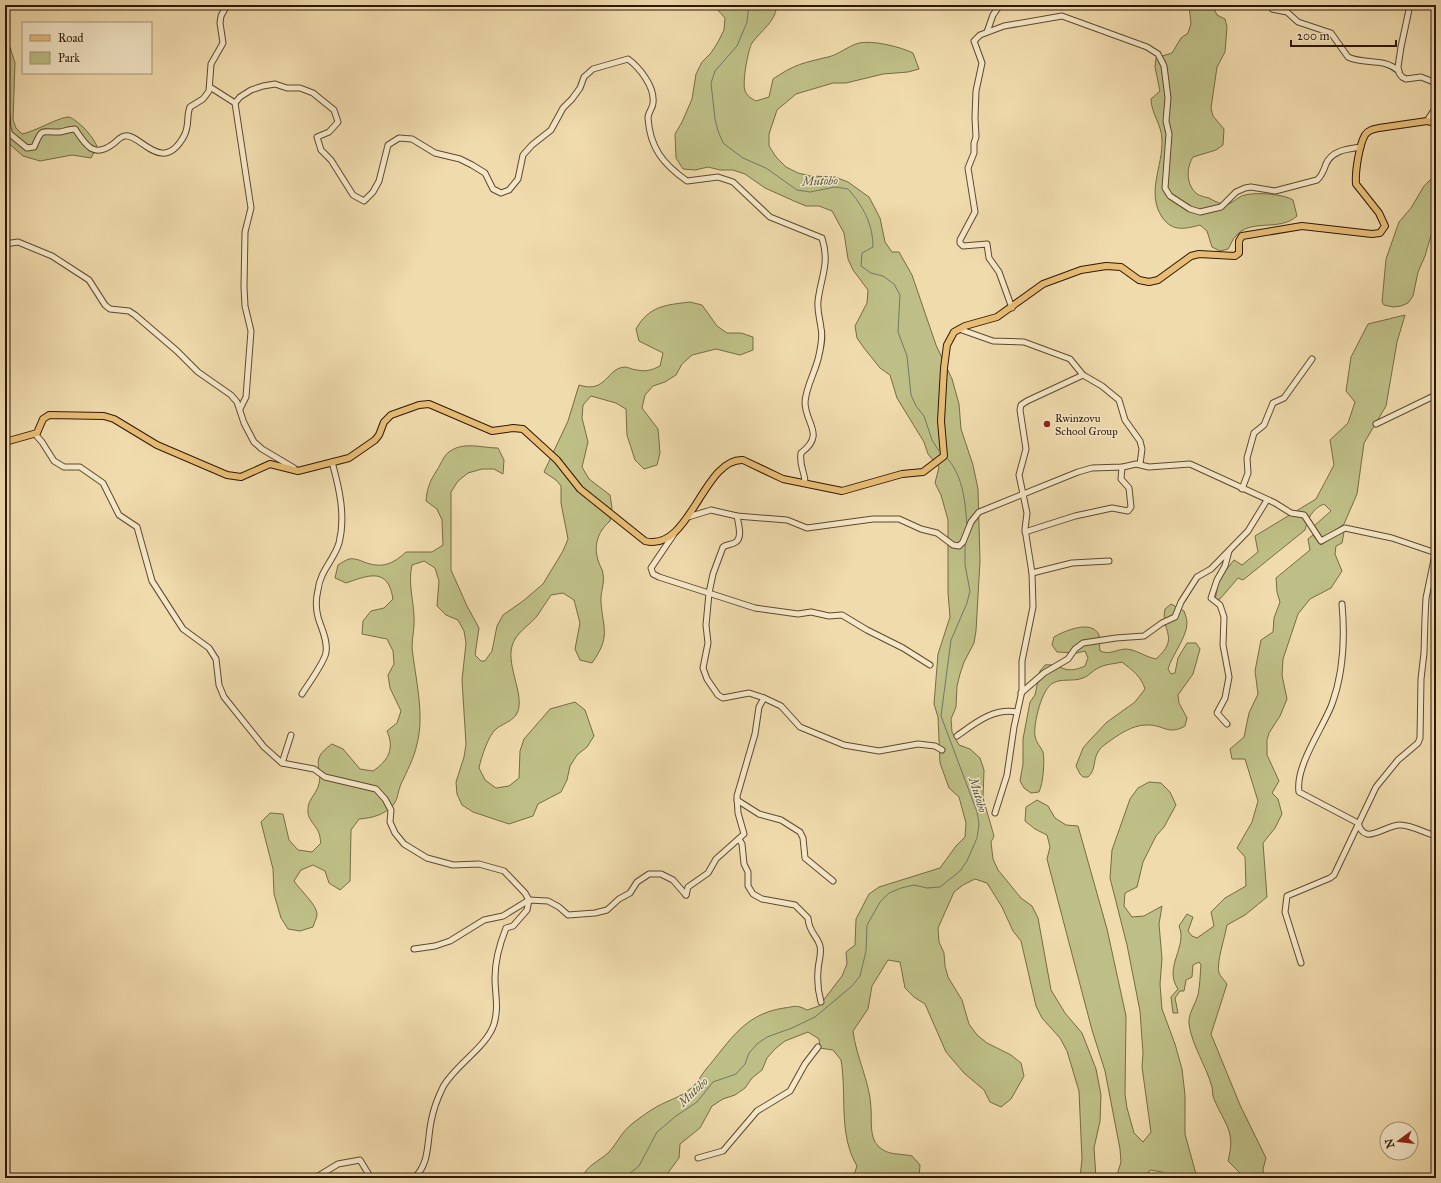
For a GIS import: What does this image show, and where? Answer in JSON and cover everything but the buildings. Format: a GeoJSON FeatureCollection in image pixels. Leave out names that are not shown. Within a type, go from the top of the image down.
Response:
{"type":"FeatureCollection","features":[{"type":"Feature","properties":{"kind":"main road"},"geometry":{"type":"LineString","coordinates":[[5,442],[39,432],[43,419],[50,416],[104,416],[120,421],[157,445],[227,475],[241,477],[270,464],[298,471],[349,458],[367,447],[379,435],[384,422],[391,415],[419,405],[429,404],[492,431],[513,428],[523,429],[557,460],[580,489],[645,541],[657,542],[674,534],[688,517],[708,485],[723,469],[737,460],[743,460],[783,479],[845,490],[902,474],[923,472],[944,456],[941,422],[944,368],[949,341],[954,332],[997,317],[1012,308],[1043,284],[1081,270],[1106,266],[1121,267],[1139,280],[1149,282],[1158,280],[1191,256],[1199,254],[1235,256],[1239,253],[1240,238],[1244,235],[1302,226],[1372,234],[1380,233],[1385,226],[1382,216],[1356,184],[1361,146],[1365,135],[1372,129],[1427,121],[1436,123]]}},
{"type":"Feature","properties":{"kind":"street"},"geometry":{"type":"LineString","coordinates":[[5,94],[8,128],[10,134],[27,148],[34,147],[39,135],[43,131],[49,130],[58,132],[75,129],[85,145],[93,149],[108,148],[122,137],[130,136],[150,150],[160,153],[169,151],[177,146],[184,137],[188,127],[190,107],[203,99],[210,87],[211,64],[223,43],[220,23],[221,16],[227,5]]}},
{"type":"Feature","properties":{"kind":"street"},"geometry":{"type":"LineString","coordinates":[[987,32],[1000,5]]}},
{"type":"Feature","properties":{"kind":"street"},"geometry":{"type":"LineString","coordinates":[[1269,5],[1272,9],[1289,13],[1298,22],[1334,34],[1348,57],[1384,63],[1392,66],[1402,77],[1406,79],[1420,76],[1436,83]]}},
{"type":"Feature","properties":{"kind":"street"},"geometry":{"type":"LineString","coordinates":[[1398,71],[1401,47],[1410,5]]}},
{"type":"Feature","properties":{"kind":"street"},"geometry":{"type":"LineString","coordinates":[[1012,308],[999,272],[989,258],[987,244],[963,246],[960,243],[960,240],[975,212],[968,168],[974,153],[974,142],[976,137],[976,91],[982,63],[974,41],[980,35],[1004,26],[1062,16],[1147,48],[1158,54],[1164,66],[1168,98],[1166,121],[1169,134],[1169,152],[1165,188],[1170,196],[1190,209],[1200,212],[1221,207],[1236,192],[1251,187],[1275,191],[1317,180],[1334,154],[1345,149],[1361,146]]}},
{"type":"Feature","properties":{"kind":"street"},"geometry":{"type":"LineString","coordinates":[[240,409],[246,397],[251,331],[245,306],[244,287],[247,220],[251,208],[235,103],[240,97],[251,90],[275,84],[287,88],[300,88],[324,101],[334,110],[338,122],[329,132],[317,137],[321,150],[330,160],[353,194],[364,201],[373,192],[379,181],[388,146],[399,138],[412,139],[435,152],[472,164],[485,173],[493,189],[501,193],[509,190],[518,179],[524,155],[532,145],[551,130],[563,108],[580,88],[584,77],[593,69],[628,58],[638,67],[651,91],[653,104],[648,115],[649,128],[658,154],[666,165],[687,181],[718,177],[733,182],[770,217],[822,238],[825,249],[825,275],[818,300],[818,314],[822,340],[816,369],[805,393],[805,409],[812,423],[814,436],[809,447],[802,453],[800,463],[805,476],[805,483]]}},
{"type":"Feature","properties":{"kind":"street"},"geometry":{"type":"LineString","coordinates":[[5,59],[5,72]]}},
{"type":"Feature","properties":{"kind":"street"},"geometry":{"type":"LineString","coordinates":[[210,87],[235,103]]}},
{"type":"Feature","properties":{"kind":"street"},"geometry":{"type":"LineString","coordinates":[[1427,121],[1436,107]]}},
{"type":"Feature","properties":{"kind":"street"},"geometry":{"type":"LineString","coordinates":[[5,244],[18,242],[37,248],[89,280],[105,305],[110,308],[129,311],[135,315],[177,351],[198,372],[231,394],[240,409],[244,423],[254,442],[266,452],[298,471]]}},
{"type":"Feature","properties":{"kind":"street"},"geometry":{"type":"LineString","coordinates":[[959,329],[993,341],[1024,342],[1070,359],[1082,375],[1102,386],[1119,400],[1125,420],[1140,441],[1140,464]]}},
{"type":"Feature","properties":{"kind":"street"},"geometry":{"type":"LineString","coordinates":[[1242,489],[1248,472],[1248,458],[1254,433],[1264,425],[1273,403],[1284,398],[1312,359]]}},
{"type":"Feature","properties":{"kind":"street"},"geometry":{"type":"LineString","coordinates":[[995,813],[1007,775],[1021,693],[1022,661],[1033,607],[1032,573],[1025,532],[1027,513],[1019,475],[1026,445],[1020,414],[1021,405],[1082,375]]}},
{"type":"Feature","properties":{"kind":"street"},"geometry":{"type":"LineString","coordinates":[[1376,424],[1436,395]]}},
{"type":"Feature","properties":{"kind":"street"},"geometry":{"type":"LineString","coordinates":[[35,434],[54,461],[64,467],[80,467],[103,483],[119,516],[137,527],[152,581],[183,629],[209,648],[216,659],[219,685],[232,708],[264,747],[282,763],[314,769],[324,777],[376,789],[385,799],[391,810],[390,822],[395,834],[404,844],[427,858],[453,865],[479,864],[504,871],[525,893],[529,900],[527,910],[513,926],[506,928],[501,941],[495,978],[498,998],[494,1024],[488,1035],[444,1087],[431,1121],[425,1162],[419,1174],[414,1178]]}},
{"type":"Feature","properties":{"kind":"street"},"geometry":{"type":"LineString","coordinates":[[302,694],[323,662],[326,652],[324,632],[318,616],[318,588],[321,576],[339,543],[342,517],[340,492],[332,462]]}},
{"type":"Feature","properties":{"kind":"street"},"geometry":{"type":"LineString","coordinates":[[688,517],[707,510],[737,516],[787,520],[807,528],[873,519],[899,519],[938,533],[953,545],[959,546],[963,542],[976,515],[1002,502],[1058,479],[1092,468],[1122,467],[1140,464],[1149,467],[1190,464],[1292,513],[1304,516],[1321,541],[1345,528],[1386,536],[1436,553]]}},
{"type":"Feature","properties":{"kind":"street"},"geometry":{"type":"LineString","coordinates":[[1025,532],[1075,516],[1112,508],[1128,510],[1131,507],[1130,492],[1128,486],[1121,479],[1122,467]]}},
{"type":"Feature","properties":{"kind":"street"},"geometry":{"type":"LineString","coordinates":[[1021,693],[1044,672],[1068,659],[1075,649],[1083,643],[1116,638],[1144,636],[1162,623],[1175,617],[1181,602],[1198,577],[1210,569],[1248,531],[1267,500]]}},
{"type":"Feature","properties":{"kind":"street"},"geometry":{"type":"LineString","coordinates":[[737,516],[738,538],[734,543],[723,547],[713,574],[709,593],[706,626],[708,643],[704,668],[707,679],[723,698],[749,693],[764,698],[781,706],[800,727],[844,745],[879,751],[918,744],[935,746],[942,750]]}},
{"type":"Feature","properties":{"kind":"street"},"geometry":{"type":"LineString","coordinates":[[674,534],[651,568],[653,574],[672,582],[754,608],[798,614],[811,612],[829,616],[842,615],[930,665]]}},
{"type":"Feature","properties":{"kind":"street"},"geometry":{"type":"LineString","coordinates":[[1300,963],[1286,916],[1285,907],[1287,896],[1334,875],[1373,793],[1385,774],[1398,760],[1418,743],[1420,738],[1420,679],[1424,653],[1426,598],[1436,549]]}},
{"type":"Feature","properties":{"kind":"street"},"geometry":{"type":"LineString","coordinates":[[1227,724],[1216,713],[1225,698],[1229,677],[1223,645],[1224,617],[1220,605],[1211,598],[1217,580],[1225,566],[1229,550]]}},
{"type":"Feature","properties":{"kind":"street"},"geometry":{"type":"LineString","coordinates":[[1032,573],[1078,562],[1109,561]]}},
{"type":"Feature","properties":{"kind":"street"},"geometry":{"type":"LineString","coordinates":[[1342,604],[1344,643],[1342,665],[1332,704],[1306,757],[1298,790],[1300,795],[1358,823],[1360,829],[1369,834],[1388,827],[1401,825],[1436,836]]}},
{"type":"Feature","properties":{"kind":"street"},"geometry":{"type":"LineString","coordinates":[[414,949],[435,946],[450,941],[484,920],[503,916],[529,900],[548,901],[559,907],[568,915],[595,913],[607,910],[619,899],[630,893],[637,882],[649,874],[661,874],[673,880],[686,895],[688,887],[708,873],[716,859],[744,832],[738,813],[737,800],[741,778],[754,734],[759,707],[764,698]]}},
{"type":"Feature","properties":{"kind":"street"},"geometry":{"type":"LineString","coordinates":[[957,736],[985,717],[1006,711],[1017,712]]}},
{"type":"Feature","properties":{"kind":"street"},"geometry":{"type":"LineString","coordinates":[[282,763],[291,735]]}},
{"type":"Feature","properties":{"kind":"street"},"geometry":{"type":"LineString","coordinates":[[737,800],[759,814],[781,820],[800,832],[803,838],[805,858],[833,881]]}},
{"type":"Feature","properties":{"kind":"street"},"geometry":{"type":"LineString","coordinates":[[738,839],[742,844],[744,864],[748,872],[748,886],[754,894],[762,899],[795,905],[808,918],[809,927],[820,945],[821,958],[818,970],[817,988],[821,1002]]}},
{"type":"Feature","properties":{"kind":"street"},"geometry":{"type":"LineString","coordinates":[[698,1158],[723,1151],[757,1112],[790,1091],[805,1064],[818,1046]]}},
{"type":"Feature","properties":{"kind":"street"},"geometry":{"type":"LineString","coordinates":[[315,1178],[338,1164],[360,1160],[371,1178]]}},
{"type":"Feature","properties":{"kind":"green space"},"geometry":{"type":"Polygon","coordinates":[[[694,5],[777,5],[774,17],[752,43],[747,59],[744,87],[748,96],[756,101],[769,97],[773,79],[787,70],[805,63],[832,56],[859,43],[879,43],[894,46],[913,53],[919,69],[908,72],[883,74],[846,83],[833,83],[796,94],[777,110],[769,134],[769,146],[776,157],[786,167],[798,173],[810,176],[835,177],[848,182],[869,197],[880,218],[885,242],[892,252],[899,252],[912,275],[936,345],[952,379],[959,404],[961,429],[973,465],[978,489],[980,561],[976,631],[974,643],[964,662],[957,686],[956,707],[951,719],[952,732],[959,745],[970,749],[980,758],[984,770],[983,798],[994,836],[991,842],[993,859],[998,870],[1021,898],[1032,906],[1038,918],[1051,990],[1065,1013],[1082,1033],[1096,1069],[1101,1095],[1100,1121],[1094,1148],[1096,1178],[1080,1178],[1082,1159],[1079,1091],[1067,1051],[1060,1038],[1042,1018],[1036,1006],[1021,941],[1013,931],[1002,907],[987,883],[975,879],[963,885],[954,892],[938,928],[939,942],[944,953],[948,977],[962,1000],[969,1024],[977,1035],[987,1043],[1011,1055],[1021,1063],[1024,1076],[1011,1099],[1001,1107],[990,1102],[984,1090],[964,1073],[946,1052],[925,1004],[914,997],[905,988],[900,962],[888,960],[872,986],[868,1009],[853,1031],[870,1098],[873,1138],[878,1146],[886,1151],[894,1154],[912,1156],[920,1165],[919,1178],[853,1178],[857,1166],[851,1154],[845,1128],[843,1073],[841,1060],[833,1050],[820,1048],[819,1039],[808,1032],[785,1041],[767,1058],[762,1070],[752,1078],[745,1088],[735,1095],[723,1099],[712,1106],[700,1128],[680,1144],[679,1158],[664,1178],[582,1178],[590,1167],[608,1153],[625,1130],[633,1123],[655,1108],[683,1094],[693,1087],[731,1039],[748,1023],[758,1016],[770,1011],[795,1006],[807,1010],[819,1006],[842,976],[847,964],[846,952],[855,945],[856,919],[869,894],[879,887],[940,868],[956,846],[965,837],[966,823],[959,797],[949,788],[940,763],[938,717],[934,704],[938,654],[950,617],[948,593],[948,520],[941,495],[935,483],[939,467],[928,454],[924,442],[897,398],[890,375],[880,368],[857,338],[855,326],[867,303],[868,290],[853,270],[848,259],[844,233],[832,211],[819,206],[806,206],[765,188],[745,174],[733,170],[720,170],[708,167],[695,170],[683,169],[676,158],[675,134],[692,99],[696,74],[702,62],[711,53],[718,42],[724,30],[725,18],[717,9],[691,8],[694,5]]]}},
{"type":"Feature","properties":{"kind":"green space"},"geometry":{"type":"Polygon","coordinates":[[[1189,5],[1212,5],[1217,15],[1225,19],[1227,27],[1225,52],[1217,67],[1211,108],[1213,116],[1224,129],[1223,145],[1216,150],[1193,157],[1189,166],[1188,176],[1193,190],[1198,195],[1224,204],[1229,204],[1242,196],[1250,194],[1270,194],[1283,196],[1293,200],[1297,216],[1290,221],[1274,225],[1257,226],[1242,231],[1233,239],[1228,249],[1220,251],[1212,247],[1207,231],[1200,225],[1189,228],[1179,228],[1166,222],[1157,208],[1155,198],[1156,179],[1162,150],[1162,135],[1151,104],[1151,99],[1160,91],[1155,67],[1156,58],[1172,53],[1181,38],[1188,33],[1191,24],[1189,5]]]}},
{"type":"Feature","properties":{"kind":"green space"},"geometry":{"type":"Polygon","coordinates":[[[5,44],[10,47],[15,63],[13,120],[16,128],[22,134],[65,117],[69,117],[84,128],[97,146],[91,158],[72,155],[40,161],[23,156],[5,140],[5,44]]]}},
{"type":"Feature","properties":{"kind":"green space"},"geometry":{"type":"Polygon","coordinates":[[[1436,174],[1436,218],[1425,256],[1418,272],[1413,296],[1408,303],[1401,306],[1393,307],[1384,305],[1382,302],[1386,259],[1399,222],[1411,208],[1424,186],[1436,174]]]}},
{"type":"Feature","properties":{"kind":"green space"},"geometry":{"type":"Polygon","coordinates":[[[690,302],[702,305],[717,326],[727,333],[741,333],[753,337],[753,350],[740,355],[716,349],[692,355],[682,364],[676,375],[665,382],[653,386],[645,395],[642,408],[658,429],[660,453],[657,465],[644,469],[635,460],[627,435],[626,409],[616,403],[591,396],[583,405],[582,418],[588,442],[582,467],[589,479],[610,495],[612,508],[610,521],[599,535],[596,546],[597,557],[603,571],[601,599],[604,639],[602,646],[592,663],[580,660],[575,649],[580,623],[574,600],[563,593],[551,595],[534,620],[516,637],[514,641],[511,654],[518,692],[519,708],[514,717],[493,732],[485,747],[480,764],[479,768],[485,780],[496,788],[509,786],[519,778],[520,751],[524,739],[550,709],[575,702],[585,710],[594,736],[587,747],[577,755],[570,766],[567,780],[561,792],[538,804],[533,816],[509,824],[473,812],[462,805],[457,794],[456,782],[464,757],[466,744],[462,680],[466,643],[464,631],[458,620],[446,615],[437,606],[439,581],[435,568],[424,561],[412,565],[411,584],[414,620],[412,647],[420,708],[419,732],[414,754],[394,804],[387,811],[378,815],[359,819],[351,830],[350,881],[340,890],[329,883],[325,871],[313,865],[301,870],[294,881],[314,906],[317,917],[313,927],[300,931],[288,929],[281,918],[274,894],[273,869],[261,822],[270,813],[283,814],[289,840],[298,850],[312,852],[321,843],[319,832],[308,812],[309,803],[317,790],[320,780],[318,760],[320,755],[332,744],[343,749],[360,769],[373,771],[383,763],[389,754],[390,743],[387,731],[397,723],[401,711],[390,688],[388,675],[394,664],[393,651],[387,639],[362,634],[363,621],[371,611],[384,608],[393,599],[387,582],[382,578],[370,576],[346,583],[335,578],[338,565],[346,560],[356,559],[370,564],[382,565],[396,560],[406,552],[432,552],[443,545],[442,520],[437,509],[426,501],[428,488],[431,481],[446,455],[454,449],[466,446],[498,448],[504,460],[503,474],[494,469],[482,469],[468,473],[458,481],[451,492],[451,570],[467,606],[479,628],[475,655],[481,661],[485,661],[492,651],[497,626],[503,615],[543,584],[563,551],[568,539],[561,503],[561,486],[556,480],[544,472],[568,421],[579,385],[588,387],[601,384],[619,368],[625,367],[646,371],[660,366],[663,353],[639,341],[636,329],[646,316],[658,308],[690,302]]]}},
{"type":"Feature","properties":{"kind":"green space"},"geometry":{"type":"Polygon","coordinates":[[[1405,315],[1397,342],[1386,406],[1364,443],[1357,494],[1344,524],[1321,540],[1314,526],[1331,511],[1324,504],[1316,508],[1311,514],[1305,530],[1243,580],[1238,578],[1220,599],[1215,600],[1219,579],[1234,560],[1242,565],[1258,552],[1255,536],[1316,499],[1334,465],[1330,440],[1348,423],[1355,402],[1346,391],[1351,357],[1368,324],[1405,315]]]}},
{"type":"Feature","properties":{"kind":"green space"},"geometry":{"type":"Polygon","coordinates":[[[1343,530],[1342,543],[1336,546],[1335,554],[1342,571],[1331,588],[1310,599],[1298,614],[1283,659],[1282,675],[1287,699],[1280,716],[1269,733],[1267,740],[1267,755],[1279,781],[1272,793],[1278,799],[1282,814],[1275,828],[1263,843],[1267,897],[1245,915],[1227,925],[1218,969],[1220,976],[1227,984],[1211,1034],[1240,1105],[1266,1158],[1263,1169],[1264,1178],[1243,1178],[1243,1176],[1228,1161],[1231,1142],[1230,1135],[1213,1098],[1212,1087],[1196,1048],[1189,1024],[1192,1010],[1198,995],[1201,965],[1199,962],[1193,965],[1192,977],[1186,980],[1184,991],[1180,991],[1175,998],[1178,1013],[1173,1013],[1171,997],[1178,989],[1174,981],[1173,973],[1181,942],[1179,926],[1187,914],[1193,917],[1188,931],[1192,936],[1197,938],[1214,926],[1211,912],[1225,898],[1246,886],[1245,857],[1237,848],[1252,822],[1258,801],[1245,759],[1232,759],[1230,749],[1244,737],[1249,713],[1258,694],[1255,671],[1261,640],[1273,632],[1274,618],[1280,602],[1277,592],[1276,578],[1310,550],[1308,539],[1313,535],[1321,545],[1343,530]]]}},
{"type":"Feature","properties":{"kind":"green space"},"geometry":{"type":"Polygon","coordinates":[[[1171,604],[1184,611],[1187,623],[1185,634],[1168,669],[1171,674],[1175,673],[1178,658],[1187,643],[1196,643],[1200,649],[1193,674],[1178,695],[1179,703],[1187,718],[1185,726],[1179,729],[1170,730],[1152,725],[1141,725],[1125,731],[1101,747],[1096,756],[1091,773],[1088,777],[1083,777],[1076,766],[1083,748],[1107,722],[1135,702],[1145,689],[1139,677],[1122,662],[1096,669],[1083,678],[1053,683],[1045,692],[1035,723],[1037,743],[1044,756],[1042,784],[1039,792],[1031,793],[1024,788],[1020,781],[1023,764],[1023,739],[1030,702],[1035,695],[1040,671],[1045,665],[1056,666],[1067,670],[1077,669],[1085,666],[1088,658],[1085,651],[1077,653],[1057,652],[1052,645],[1054,637],[1078,628],[1090,628],[1095,630],[1099,635],[1100,651],[1110,652],[1129,649],[1156,659],[1167,645],[1169,639],[1164,617],[1165,609],[1171,604]]]}},
{"type":"Feature","properties":{"kind":"green space"},"geometry":{"type":"Polygon","coordinates":[[[1149,782],[1161,783],[1170,792],[1176,805],[1164,827],[1156,836],[1143,862],[1137,887],[1125,893],[1124,906],[1132,917],[1144,916],[1162,906],[1159,924],[1162,959],[1160,984],[1162,1009],[1175,1044],[1182,1069],[1185,1095],[1185,1134],[1197,1178],[1164,1178],[1162,1172],[1150,1170],[1145,1178],[1116,1178],[1121,1162],[1120,1149],[1105,1071],[1092,1030],[1047,859],[1050,847],[1047,835],[1035,829],[1025,821],[1026,807],[1037,800],[1048,806],[1055,818],[1066,825],[1078,826],[1107,929],[1126,1016],[1125,1094],[1127,1108],[1134,1133],[1143,1142],[1151,1132],[1142,1067],[1143,1053],[1140,1011],[1127,945],[1110,878],[1112,850],[1130,799],[1138,788],[1149,782]]]}},
{"type":"Feature","properties":{"kind":"waterway","name":"Mutobo"},"geometry":{"type":"LineString","coordinates":[[749,5],[747,22],[737,46],[715,71],[711,83],[715,119],[723,143],[743,158],[766,168],[797,190],[810,192],[835,187],[848,189],[863,209],[869,223],[873,239],[873,247],[862,253],[861,266],[871,273],[883,276],[894,284],[900,295],[898,332],[907,356],[911,395],[916,406],[924,416],[932,440],[939,451]]}},
{"type":"Feature","properties":{"kind":"waterway","name":"Mutobo"},"geometry":{"type":"LineString","coordinates":[[948,459],[961,483],[967,526]]}},
{"type":"Feature","properties":{"kind":"waterway","name":"Mutobo"},"geometry":{"type":"LineString","coordinates":[[624,1178],[639,1166],[657,1132],[676,1116],[697,1102],[713,1082],[736,1074],[745,1064],[749,1053],[757,1044],[767,1037],[792,1028],[815,1017],[852,986],[860,976],[866,951],[867,925],[880,902],[889,893],[914,885],[927,888],[940,887],[960,871],[967,861],[977,838],[979,824],[977,812],[941,716],[951,640],[967,603],[970,591],[965,565],[965,543]]}},
{"type":"Feature","properties":{"kind":"place","name":"Rwinzovu School Group"},"geometry":{"type":"Point","coordinates":[1047,424]}}]}
